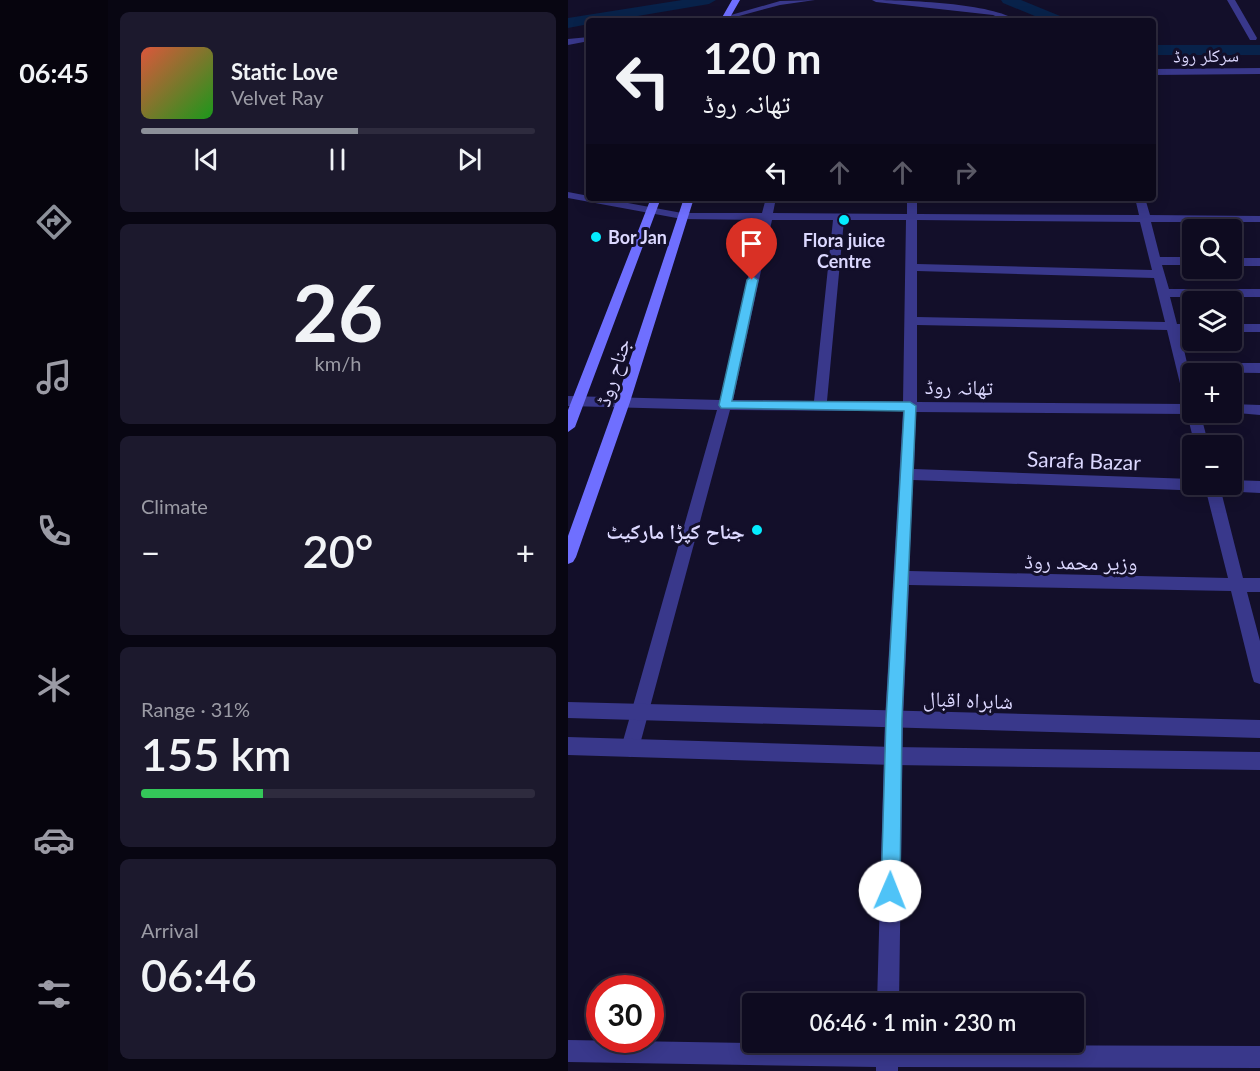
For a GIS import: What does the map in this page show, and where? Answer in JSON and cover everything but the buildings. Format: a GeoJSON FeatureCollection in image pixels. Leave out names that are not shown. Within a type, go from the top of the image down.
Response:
{"type":"FeatureCollection","features":[{"type":"Feature","properties":{"kind":"main road"},"geometry":{"type":"LineString","coordinates":[[729,18],[735,3]]}},
{"type":"Feature","properties":{"kind":"main road","name":"جناح روڈ"},"geometry":{"type":"LineString","coordinates":[[568,427],[573,401],[655,201]]}},
{"type":"Feature","properties":{"kind":"main road","name":"جناح روڈ"},"geometry":{"type":"LineString","coordinates":[[568,557],[623,402],[688,201]]}},
{"type":"Feature","properties":{"kind":"street"},"geometry":{"type":"LineString","coordinates":[[734,18],[780,3],[811,0]]}},
{"type":"Feature","properties":{"kind":"street"},"geometry":{"type":"LineString","coordinates":[[876,0],[996,13],[1007,18]]}},
{"type":"Feature","properties":{"kind":"street"},"geometry":{"type":"LineString","coordinates":[[1231,0],[1253,38]]}},
{"type":"Feature","properties":{"kind":"street"},"geometry":{"type":"LineString","coordinates":[[568,42],[586,39]]}},
{"type":"Feature","properties":{"kind":"street","name":"سرکلر روڈ"},"geometry":{"type":"LineString","coordinates":[[1156,72],[1260,71]]}},
{"type":"Feature","properties":{"kind":"street"},"geometry":{"type":"LineString","coordinates":[[568,195],[586,198]]}},
{"type":"Feature","properties":{"kind":"street"},"geometry":{"type":"LineString","coordinates":[[601,201],[682,216],[1260,219]]}},
{"type":"Feature","properties":{"kind":"street"},"geometry":{"type":"LineString","coordinates":[[630,748],[725,405],[770,201]]}},
{"type":"Feature","properties":{"kind":"street"},"geometry":{"type":"LineString","coordinates":[[888,993],[894,719],[910,406],[912,201]]}},
{"type":"Feature","properties":{"kind":"street"},"geometry":{"type":"LineString","coordinates":[[1141,201],[1182,367]]}},
{"type":"Feature","properties":{"kind":"street"},"geometry":{"type":"LineString","coordinates":[[820,406],[839,217]]}},
{"type":"Feature","properties":{"kind":"street"},"geometry":{"type":"LineString","coordinates":[[1156,261],[1182,261]]}},
{"type":"Feature","properties":{"kind":"street"},"geometry":{"type":"LineString","coordinates":[[1242,262],[1260,262]]}},
{"type":"Feature","properties":{"kind":"street"},"geometry":{"type":"LineString","coordinates":[[912,267],[1159,274]]}},
{"type":"Feature","properties":{"kind":"street"},"geometry":{"type":"LineString","coordinates":[[1164,293],[1260,293]]}},
{"type":"Feature","properties":{"kind":"street"},"geometry":{"type":"LineString","coordinates":[[911,321],[1182,328]]}},
{"type":"Feature","properties":{"kind":"street"},"geometry":{"type":"LineString","coordinates":[[1242,328],[1260,328]]}},
{"type":"Feature","properties":{"kind":"street"},"geometry":{"type":"LineString","coordinates":[[1242,368],[1260,368]]}},
{"type":"Feature","properties":{"kind":"street","name":"تھانہ روڈ"},"geometry":{"type":"LineString","coordinates":[[573,401],[1182,410]]}},
{"type":"Feature","properties":{"kind":"street"},"geometry":{"type":"LineString","coordinates":[[1242,409],[1260,410]]}},
{"type":"Feature","properties":{"kind":"street","name":"Sarafa Bazar"},"geometry":{"type":"LineString","coordinates":[[907,474],[1182,484]]}},
{"type":"Feature","properties":{"kind":"street","name":"Sarafa Bazar"},"geometry":{"type":"LineString","coordinates":[[1242,486],[1260,487]]}},
{"type":"Feature","properties":{"kind":"street"},"geometry":{"type":"LineString","coordinates":[[1214,495],[1260,676]]}},
{"type":"Feature","properties":{"kind":"street","name":"وزیر محمد روڈ"},"geometry":{"type":"LineString","coordinates":[[901,578],[1260,585]]}},
{"type":"Feature","properties":{"kind":"street","name":"شاہراہ اقبال"},"geometry":{"type":"LineString","coordinates":[[568,710],[1260,729]]}},
{"type":"Feature","properties":{"kind":"street"},"geometry":{"type":"LineString","coordinates":[[568,746],[893,756],[1260,761]]}},
{"type":"Feature","properties":{"kind":"street"},"geometry":{"type":"LineString","coordinates":[[568,1051],[887,1056],[1260,1057]]}},
{"type":"Feature","properties":{"kind":"waterway"},"geometry":{"type":"LineString","coordinates":[[599,18],[709,0]]}},
{"type":"Feature","properties":{"kind":"waterway"},"geometry":{"type":"LineString","coordinates":[[1008,0],[1053,18]]}},
{"type":"Feature","properties":{"kind":"waterway"},"geometry":{"type":"LineString","coordinates":[[568,23],[586,20]]}},
{"type":"Feature","properties":{"kind":"waterway"},"geometry":{"type":"LineString","coordinates":[[1156,50],[1260,50]]}},
{"type":"Feature","properties":{"kind":"place","name":"Flora juice Centre"},"geometry":{"type":"Point","coordinates":[844,220]}},
{"type":"Feature","properties":{"kind":"place","name":"Bor Jan"},"geometry":{"type":"Point","coordinates":[596,237]}},
{"type":"Feature","properties":{"kind":"place","name":"جناح کپڑا مارکیٹ"},"geometry":{"type":"Point","coordinates":[757,530]}},
{"type":"Feature","properties":{"kind":"route"},"geometry":{"type":"LineString","coordinates":[[752,280],[725,405],[910,406],[894,719],[890,891]]}}]}
